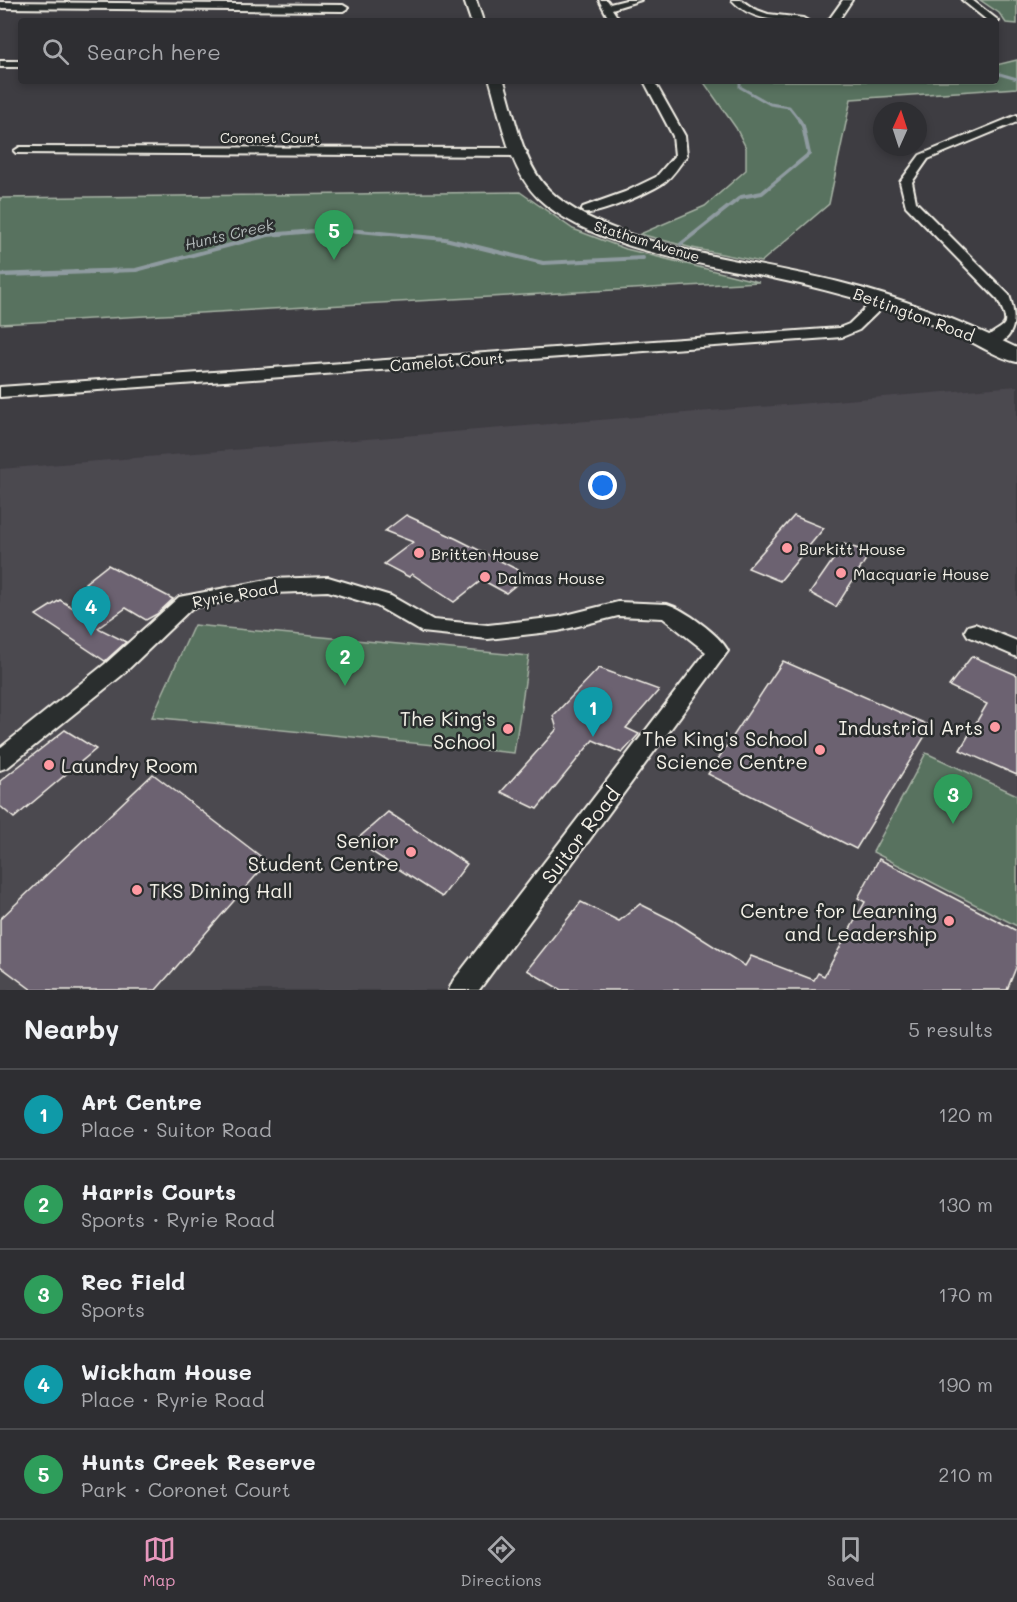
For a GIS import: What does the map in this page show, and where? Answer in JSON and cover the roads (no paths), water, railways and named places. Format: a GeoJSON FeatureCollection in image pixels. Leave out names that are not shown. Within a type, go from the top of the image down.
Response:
{"type":"FeatureCollection","features":[{"type":"Feature","properties":{"kind":"main road"},"geometry":{"type":"LineString","coordinates":[[470,0],[476,18]]}},
{"type":"Feature","properties":{"kind":"main road","name":"Statham Avenue"},"geometry":{"type":"LineString","coordinates":[[498,84],[520,152],[533,179],[544,194],[587,222],[689,255],[807,280]]}},
{"type":"Feature","properties":{"kind":"main road","name":"Bettington Road"},"geometry":{"type":"LineString","coordinates":[[807,280],[882,300],[955,326],[1017,356]]}},
{"type":"Feature","properties":{"kind":"street"},"geometry":{"type":"LineString","coordinates":[[613,18],[605,3],[636,0]]}},
{"type":"Feature","properties":{"kind":"street"},"geometry":{"type":"LineString","coordinates":[[736,0],[746,10],[763,16],[779,18]]}},
{"type":"Feature","properties":{"kind":"street"},"geometry":{"type":"LineString","coordinates":[[835,18],[848,0]]}},
{"type":"Feature","properties":{"kind":"street"},"geometry":{"type":"LineString","coordinates":[[966,0],[990,18]]}},
{"type":"Feature","properties":{"kind":"street"},"geometry":{"type":"LineString","coordinates":[[0,5],[342,4]]}},
{"type":"Feature","properties":{"kind":"street"},"geometry":{"type":"LineString","coordinates":[[0,64],[18,64]]}},
{"type":"Feature","properties":{"kind":"street"},"geometry":{"type":"LineString","coordinates":[[588,210],[629,195],[660,180],[681,154],[679,136],[651,84]]}},
{"type":"Feature","properties":{"kind":"street"},"geometry":{"type":"LineString","coordinates":[[990,342],[1005,334],[1013,322],[1010,308],[1004,298],[910,203],[906,182],[924,157],[1017,118]]}},
{"type":"Feature","properties":{"kind":"street","name":"Coronet Court"},"geometry":{"type":"LineString","coordinates":[[20,151],[520,152]]}},
{"type":"Feature","properties":{"kind":"street","name":"Camelot Court"},"geometry":{"type":"LineString","coordinates":[[0,392],[788,338],[842,332],[854,327],[882,300]]}},
{"type":"Feature","properties":{"kind":"street","name":"Ryrie Road"},"geometry":{"type":"LineString","coordinates":[[0,761],[113,670],[186,602],[272,586],[328,584],[384,601],[429,627],[489,632],[558,624],[618,609],[667,611],[693,629],[718,651]]}},
{"type":"Feature","properties":{"kind":"street"},"geometry":{"type":"LineString","coordinates":[[975,631],[1017,649]]}},
{"type":"Feature","properties":{"kind":"street","name":"Suitor Road"},"geometry":{"type":"LineString","coordinates":[[463,990],[718,651]]}},
{"type":"Feature","properties":{"kind":"waterway","name":"Hunts Creek"},"geometry":{"type":"LineString","coordinates":[[999,74],[1017,79]]}},
{"type":"Feature","properties":{"kind":"waterway","name":"Hunts Creek"},"geometry":{"type":"LineString","coordinates":[[740,84],[740,87],[770,104],[789,107],[800,121]]}},
{"type":"Feature","properties":{"kind":"waterway","name":"Hunts Creek"},"geometry":{"type":"LineString","coordinates":[[681,244],[741,197],[762,193],[809,154],[803,126],[799,120]]}},
{"type":"Feature","properties":{"kind":"waterway","name":"Hunts Creek"},"geometry":{"type":"LineString","coordinates":[[75,272],[136,270],[268,235],[337,229],[445,239],[543,263],[643,258]]}},
{"type":"Feature","properties":{"kind":"waterway","name":"Hunts Creek"},"geometry":{"type":"LineString","coordinates":[[0,275],[116,271]]}},
{"type":"Feature","properties":{"kind":"place","name":"Hunts Creek Reserve"},"geometry":{"type":"Point","coordinates":[334,260]}},
{"type":"Feature","properties":{"kind":"place","name":"Burkitt House"},"geometry":{"type":"Point","coordinates":[787,548]}},
{"type":"Feature","properties":{"kind":"place","name":"Britten House"},"geometry":{"type":"Point","coordinates":[419,553]}},
{"type":"Feature","properties":{"kind":"place","name":"Macquarie House"},"geometry":{"type":"Point","coordinates":[841,573]}},
{"type":"Feature","properties":{"kind":"place","name":"Dalmas House"},"geometry":{"type":"Point","coordinates":[485,577]}},
{"type":"Feature","properties":{"kind":"place","name":"Wickham House"},"geometry":{"type":"Point","coordinates":[91,636]}},
{"type":"Feature","properties":{"kind":"place","name":"Harris Courts"},"geometry":{"type":"Point","coordinates":[345,686]}},
{"type":"Feature","properties":{"kind":"place","name":"Industrial Arts"},"geometry":{"type":"Point","coordinates":[995,727]}},
{"type":"Feature","properties":{"kind":"place","name":"The King's School"},"geometry":{"type":"Point","coordinates":[508,729]}},
{"type":"Feature","properties":{"kind":"place","name":"Art Centre"},"geometry":{"type":"Point","coordinates":[593,737]}},
{"type":"Feature","properties":{"kind":"place","name":"The King's School Science Centre"},"geometry":{"type":"Point","coordinates":[820,750]}},
{"type":"Feature","properties":{"kind":"place","name":"Laundry Room"},"geometry":{"type":"Point","coordinates":[49,765]}},
{"type":"Feature","properties":{"kind":"place","name":"Rec Field"},"geometry":{"type":"Point","coordinates":[953,824]}},
{"type":"Feature","properties":{"kind":"place","name":"Senior Student Centre"},"geometry":{"type":"Point","coordinates":[411,852]}},
{"type":"Feature","properties":{"kind":"place","name":"TKS Dining Hall"},"geometry":{"type":"Point","coordinates":[137,890]}},
{"type":"Feature","properties":{"kind":"place","name":"Centre for Learning and Leadership"},"geometry":{"type":"Point","coordinates":[949,921]}}]}
